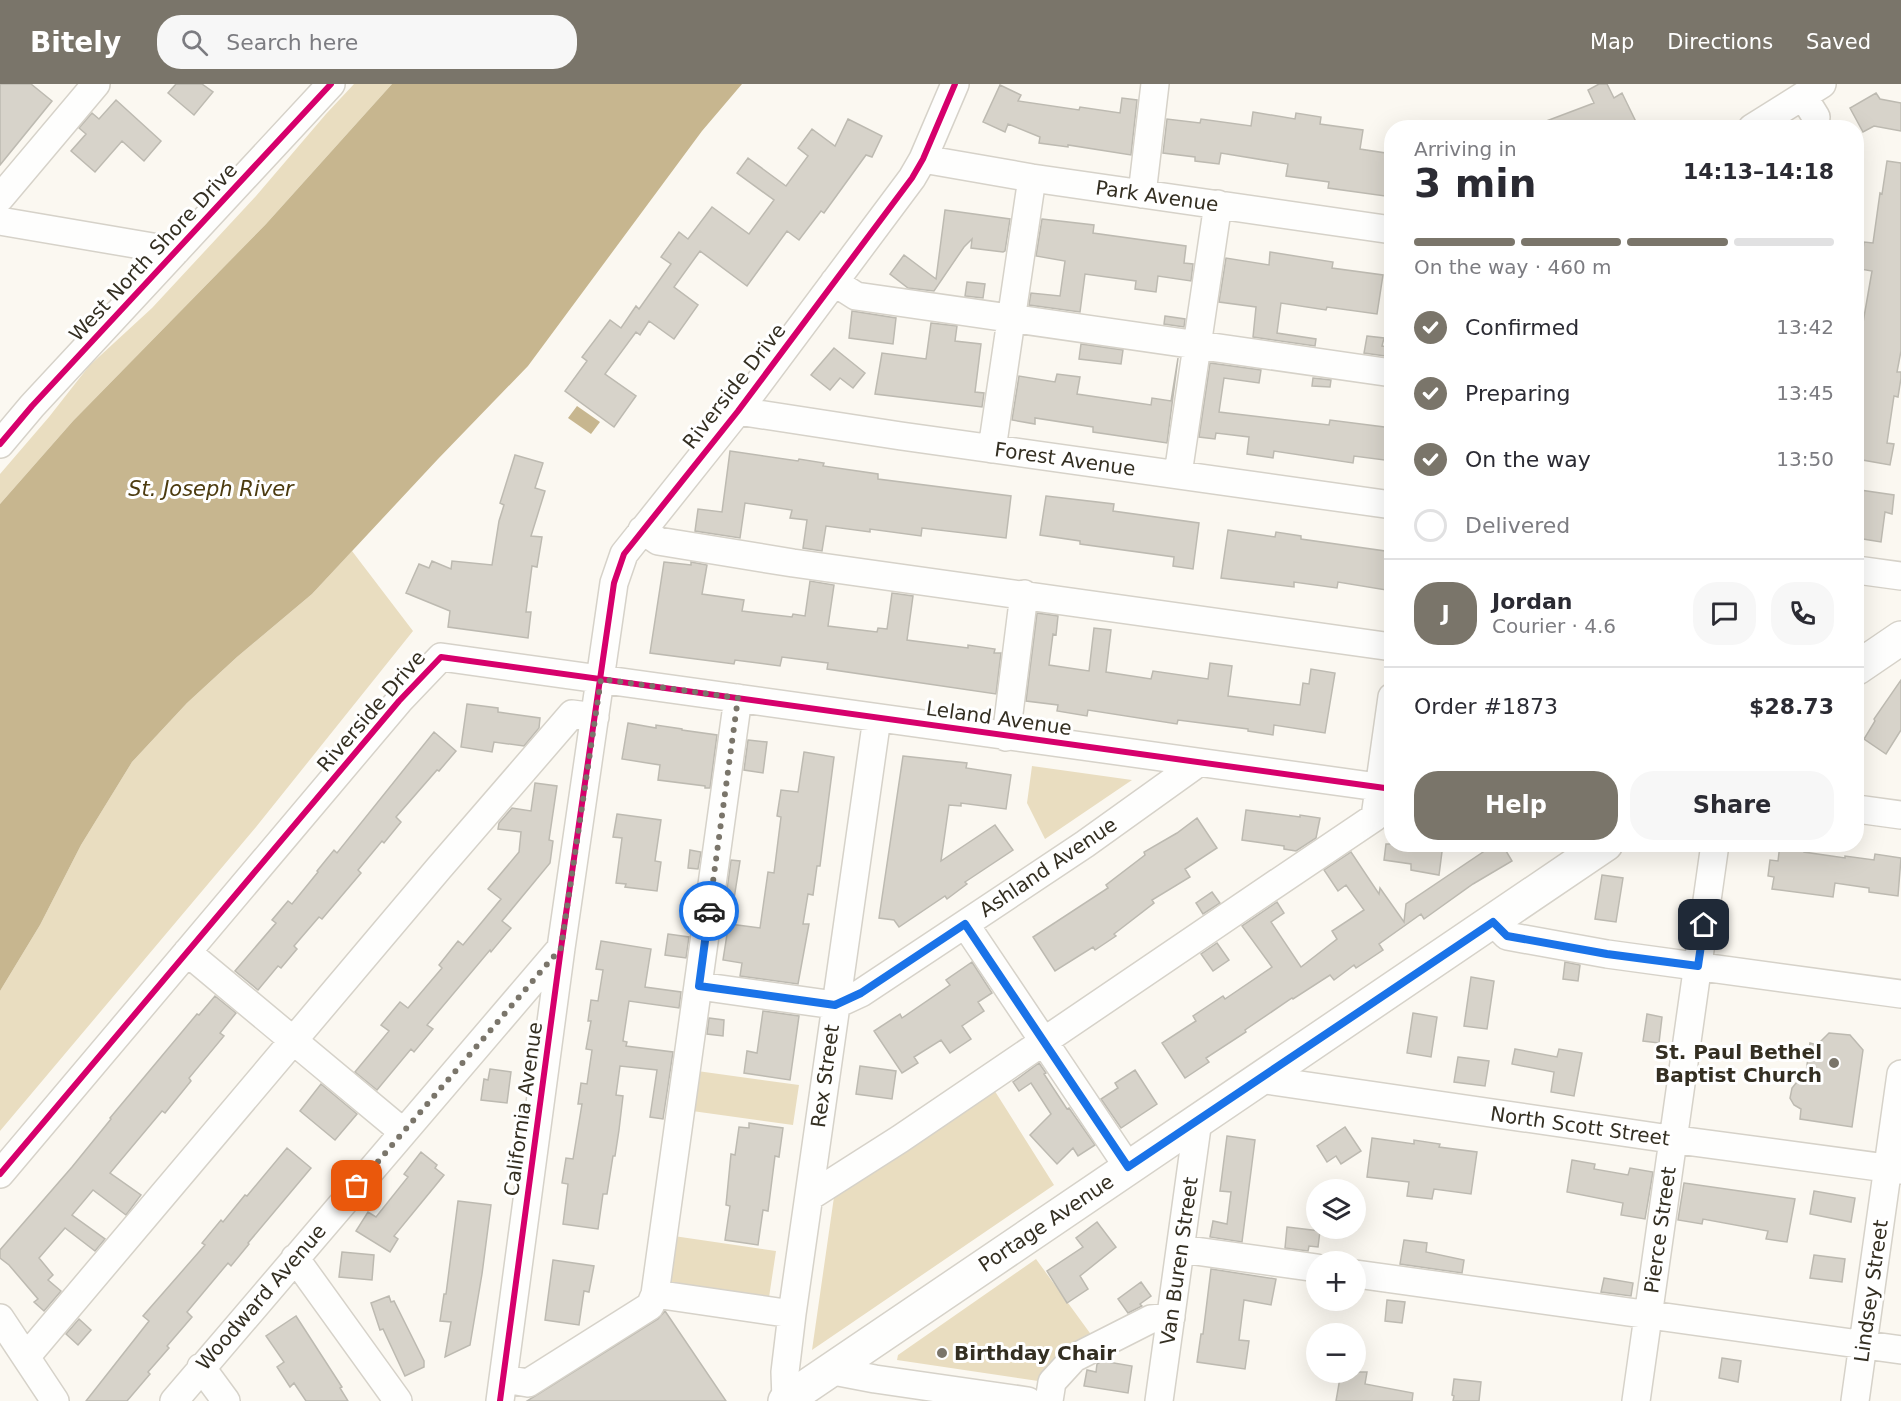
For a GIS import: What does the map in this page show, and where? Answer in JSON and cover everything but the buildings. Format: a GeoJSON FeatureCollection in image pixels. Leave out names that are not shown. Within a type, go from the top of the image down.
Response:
{"type":"FeatureCollection","features":[{"type":"Feature","properties":{"kind":"main road"},"geometry":{"type":"LineString","coordinates":[[1864,663],[1901,638]]}},
{"type":"Feature","properties":{"kind":"main road","name":"Portage Avenue"},"geometry":{"type":"LineString","coordinates":[[785,1401],[1594,852]]}},
{"type":"Feature","properties":{"kind":"street"},"geometry":{"type":"LineString","coordinates":[[0,198],[96,84]]}},
{"type":"Feature","properties":{"kind":"street","name":"West North Shore Drive"},"geometry":{"type":"LineString","coordinates":[[0,444],[32,406],[331,84]]}},
{"type":"Feature","properties":{"kind":"street","name":"Riverside Drive"},"geometry":{"type":"LineString","coordinates":[[0,1174],[399,701],[441,657],[601,679],[614,584],[624,554],[738,411],[912,178],[923,159],[955,84]]}},
{"type":"Feature","properties":{"kind":"street"},"geometry":{"type":"LineString","coordinates":[[1142,194],[1155,84]]}},
{"type":"Feature","properties":{"kind":"street"},"geometry":{"type":"LineString","coordinates":[[1765,120],[1813,90],[1815,120]]}},
{"type":"Feature","properties":{"kind":"street","name":"Park Avenue"},"geometry":{"type":"LineString","coordinates":[[923,159],[1032,178],[1384,229]]}},
{"type":"Feature","properties":{"kind":"street"},"geometry":{"type":"LineString","coordinates":[[992,449],[1032,178]]}},
{"type":"Feature","properties":{"kind":"street"},"geometry":{"type":"LineString","coordinates":[[1178,474],[1218,204]]}},
{"type":"Feature","properties":{"kind":"street"},"geometry":{"type":"LineString","coordinates":[[0,222],[176,251]]}},
{"type":"Feature","properties":{"kind":"street"},"geometry":{"type":"LineString","coordinates":[[834,282],[856,296],[1384,372]]}},
{"type":"Feature","properties":{"kind":"street","name":"Forest Avenue"},"geometry":{"type":"LineString","coordinates":[[738,411],[1384,504]]}},
{"type":"Feature","properties":{"kind":"street"},"geometry":{"type":"LineString","coordinates":[[642,530],[658,541],[793,563],[1384,646]]}},
{"type":"Feature","properties":{"kind":"street"},"geometry":{"type":"LineString","coordinates":[[1864,571],[1901,576]]}},
{"type":"Feature","properties":{"kind":"street"},"geometry":{"type":"LineString","coordinates":[[1006,737],[1024,594]]}},
{"type":"Feature","properties":{"kind":"street","name":"Leland Avenue"},"geometry":{"type":"LineString","coordinates":[[601,679],[1384,788]]}},
{"type":"Feature","properties":{"kind":"street","name":"California Avenue"},"geometry":{"type":"LineString","coordinates":[[502,1390],[561,948],[601,679]]}},
{"type":"Feature","properties":{"kind":"street"},"geometry":{"type":"LineString","coordinates":[[502,1390],[528,1383],[650,1306],[655,1294],[738,698]]}},
{"type":"Feature","properties":{"kind":"street"},"geometry":{"type":"LineString","coordinates":[[26,1358],[439,868],[572,714],[595,717]]}},
{"type":"Feature","properties":{"kind":"street","name":"Rex Street"},"geometry":{"type":"LineString","coordinates":[[785,1401],[785,1372],[792,1314],[877,718]]}},
{"type":"Feature","properties":{"kind":"street","name":"Ashland Avenue"},"geometry":{"type":"LineString","coordinates":[[835,1005],[861,993],[965,924],[1084,844],[1198,763]]}},
{"type":"Feature","properties":{"kind":"street"},"geometry":{"type":"LineString","coordinates":[[809,1197],[995,1076],[1044,1040],[1375,817],[1384,793]]}},
{"type":"Feature","properties":{"kind":"street"},"geometry":{"type":"LineString","coordinates":[[1864,810],[1901,816]]}},
{"type":"Feature","properties":{"kind":"street","name":"Pierce Street"},"geometry":{"type":"LineString","coordinates":[[1636,1401],[1714,852]]}},
{"type":"Feature","properties":{"kind":"street"},"geometry":{"type":"LineString","coordinates":[[1493,922],[1507,936],[1607,954],[1901,994]]}},
{"type":"Feature","properties":{"kind":"street"},"geometry":{"type":"LineString","coordinates":[[965,924],[1128,1167]]}},
{"type":"Feature","properties":{"kind":"street","name":"Woodward Avenue"},"geometry":{"type":"LineString","coordinates":[[174,1401],[561,948]]}},
{"type":"Feature","properties":{"kind":"street"},"geometry":{"type":"LineString","coordinates":[[187,952],[403,1132]]}},
{"type":"Feature","properties":{"kind":"street"},"geometry":{"type":"LineString","coordinates":[[699,986],[835,1005]]}},
{"type":"Feature","properties":{"kind":"street","name":"Lindsey Street"},"geometry":{"type":"LineString","coordinates":[[1855,1401],[1894,1169],[1901,1074]]}},
{"type":"Feature","properties":{"kind":"street","name":"North Scott Street"},"geometry":{"type":"LineString","coordinates":[[1259,1079],[1894,1169]]}},
{"type":"Feature","properties":{"kind":"street","name":"Van Buren Street"},"geometry":{"type":"LineString","coordinates":[[1159,1401],[1182,1249],[1198,1120]]}},
{"type":"Feature","properties":{"kind":"street"},"geometry":{"type":"LineString","coordinates":[[1182,1249],[1306,1266]]}},
{"type":"Feature","properties":{"kind":"street"},"geometry":{"type":"LineString","coordinates":[[295,1258],[398,1401]]}},
{"type":"Feature","properties":{"kind":"street"},"geometry":{"type":"LineString","coordinates":[[1366,1275],[1901,1350]]}},
{"type":"Feature","properties":{"kind":"street"},"geometry":{"type":"LineString","coordinates":[[655,1294],[792,1314]]}},
{"type":"Feature","properties":{"kind":"street"},"geometry":{"type":"LineString","coordinates":[[1048,1401],[1052,1382],[1074,1358],[1151,1319],[1172,1317]]}},
{"type":"Feature","properties":{"kind":"street"},"geometry":{"type":"LineString","coordinates":[[0,1318],[26,1358],[47,1398]]}},
{"type":"Feature","properties":{"kind":"street"},"geometry":{"type":"LineString","coordinates":[[201,1367],[225,1401]]}},
{"type":"Feature","properties":{"kind":"street"},"geometry":{"type":"LineString","coordinates":[[828,1370],[1028,1401]]}},
{"type":"Feature","properties":{"kind":"shaded area"},"geometry":{"type":"Polygon","coordinates":[[[354,84],[392,84],[266,224],[73,421],[0,504],[0,474],[89,366],[152,308],[256,196],[354,84]]]}},
{"type":"Feature","properties":{"kind":"shaded area"},"geometry":{"type":"Polygon","coordinates":[[[352,551],[413,631],[256,827],[0,1131],[0,991],[40,925],[81,845],[132,762],[187,703],[237,657],[312,594],[352,551]]]}},
{"type":"Feature","properties":{"kind":"shaded area"},"geometry":{"type":"Polygon","coordinates":[[[1032,766],[1132,780],[1045,839],[1027,803],[1032,766]]]}},
{"type":"Feature","properties":{"kind":"shaded area"},"geometry":{"type":"Polygon","coordinates":[[[690,1070],[799,1085],[793,1125],[685,1110],[690,1070]]]}},
{"type":"Feature","properties":{"kind":"shaded area"},"geometry":{"type":"Polygon","coordinates":[[[991,1085],[1054,1185],[812,1350],[835,1190],[991,1085]]]}},
{"type":"Feature","properties":{"kind":"shaded area"},"geometry":{"type":"Polygon","coordinates":[[[667,1235],[776,1251],[768,1304],[659,1289],[667,1235]]]}},
{"type":"Feature","properties":{"kind":"shaded area"},"geometry":{"type":"Polygon","coordinates":[[[1036,1259],[1095,1340],[1045,1382],[897,1360],[898,1355],[1036,1259]]]}},
{"type":"Feature","properties":{"kind":"water","name":"St. Joseph River"},"geometry":{"type":"Polygon","coordinates":[[[392,84],[742,84],[702,131],[528,366],[312,594],[237,657],[187,703],[132,762],[81,845],[40,925],[0,991],[0,504],[73,421],[266,224],[392,84]]]}},
{"type":"Feature","properties":{"kind":"water"},"geometry":{"type":"Polygon","coordinates":[[[577,406],[600,422],[591,434],[568,418],[577,406]]]}},
{"type":"Feature","properties":{"kind":"cycle path"},"geometry":{"type":"LineString","coordinates":[[0,444],[32,406],[331,84]]}},
{"type":"Feature","properties":{"kind":"cycle path"},"geometry":{"type":"LineString","coordinates":[[500,1401],[561,948],[614,583],[624,554],[738,411],[912,178],[923,159],[955,84]]}},
{"type":"Feature","properties":{"kind":"cycle path"},"geometry":{"type":"LineString","coordinates":[[0,1174],[399,701],[441,657],[1384,788]]}},
{"type":"Feature","properties":{"kind":"way so far"},"geometry":{"type":"LineString","coordinates":[[357,1186],[561,948],[601,679],[738,698],[709,911]]}},
{"type":"Feature","properties":{"kind":"place","name":"St. Paul Bethel Baptist Church"},"geometry":{"type":"Point","coordinates":[1834,1063]}},
{"type":"Feature","properties":{"kind":"place","name":"Birthday Chair"},"geometry":{"type":"Point","coordinates":[942,1353]}},
{"type":"Feature","properties":{"kind":"route"},"geometry":{"type":"LineString","coordinates":[[709,911],[699,986],[835,1005],[861,993],[965,924],[1128,1167],[1493,922],[1507,936],[1607,954],[1698,966],[1704,925]]}}]}
